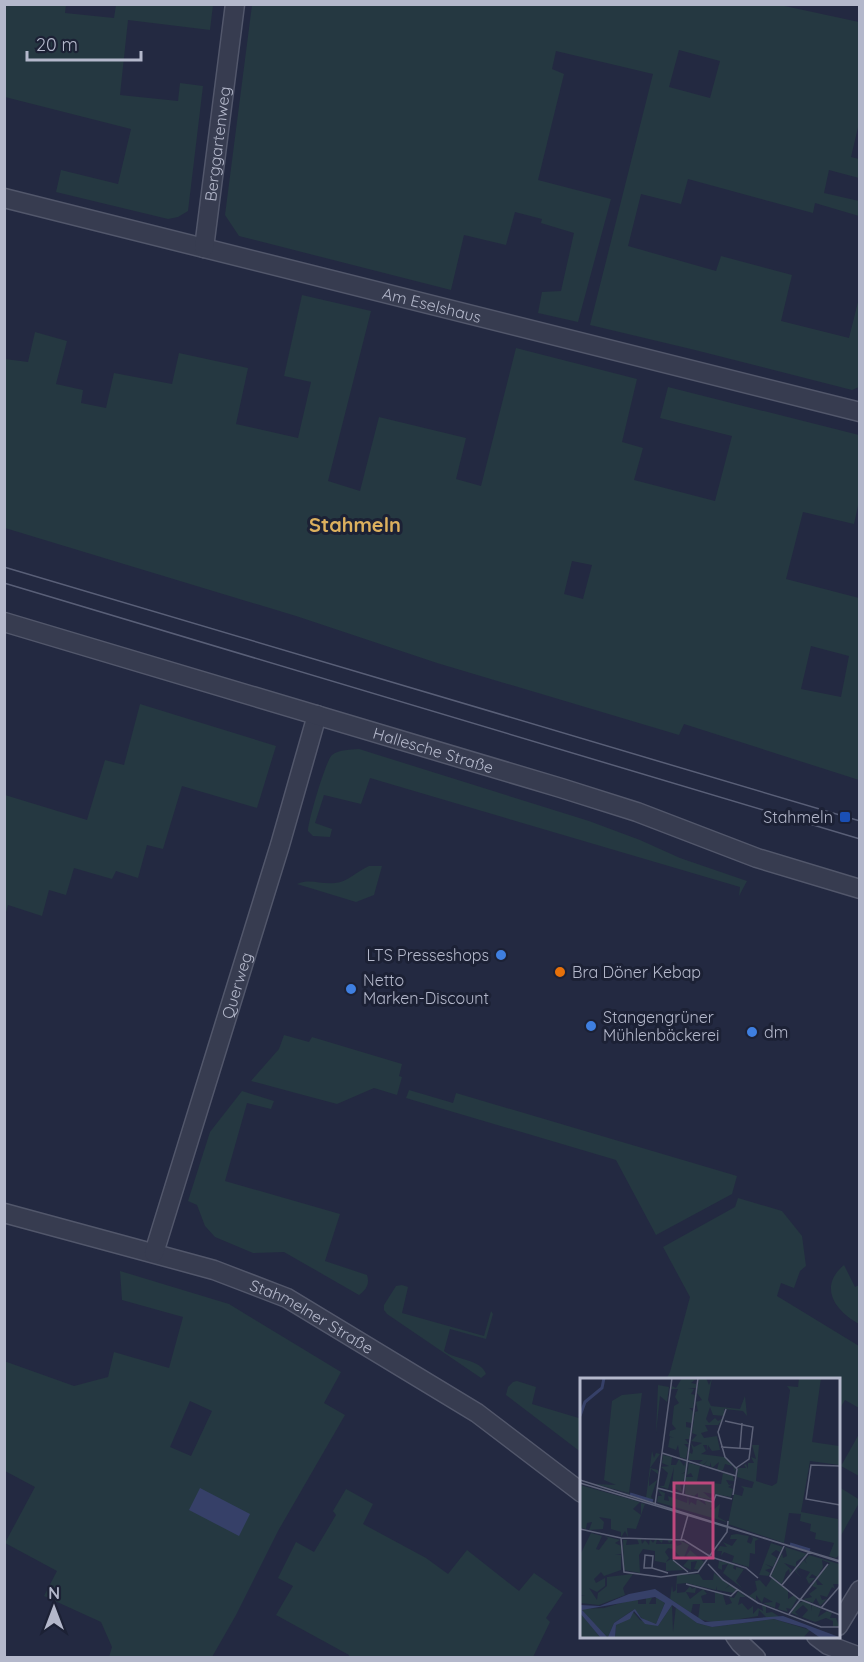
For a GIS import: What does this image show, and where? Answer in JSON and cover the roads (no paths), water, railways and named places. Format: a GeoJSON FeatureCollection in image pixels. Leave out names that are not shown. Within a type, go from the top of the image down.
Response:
{"type":"FeatureCollection","features":[{"type":"Feature","properties":{"kind":"street","name":"Berggartenweg"},"geometry":{"type":"LineString","coordinates":[[204,248],[235,4]]}},
{"type":"Feature","properties":{"kind":"street","name":"Am Eselshaus"},"geometry":{"type":"LineString","coordinates":[[4,198],[860,412]]}},
{"type":"Feature","properties":{"kind":"street","name":"Hallesche Straße"},"geometry":{"type":"LineString","coordinates":[[4,622],[637,812],[757,858],[860,889]]}},
{"type":"Feature","properties":{"kind":"street","name":"Querweg"},"geometry":{"type":"LineString","coordinates":[[154,1253],[318,716]]}},
{"type":"Feature","properties":{"kind":"street","name":"Stahmelner Straße"},"geometry":{"type":"LineString","coordinates":[[4,1213],[214,1270],[287,1298],[477,1413],[580,1491]]}},
{"type":"Feature","properties":{"kind":"street"},"geometry":{"type":"LineString","coordinates":[[840,1623],[860,1590]]}},
{"type":"Feature","properties":{"kind":"street"},"geometry":{"type":"LineString","coordinates":[[736,1638],[756,1658]]}},
{"type":"Feature","properties":{"kind":"street"},"geometry":{"type":"LineString","coordinates":[[824,1644],[860,1657]]}},
{"type":"Feature","properties":{"kind":"water"},"geometry":{"type":"Polygon","coordinates":[[[200,1488],[250,1514],[239,1536],[189,1510],[200,1488]]]}},
{"type":"Feature","properties":{"kind":"tram line"},"geometry":{"type":"LineString","coordinates":[[4,567],[860,821]]}},
{"type":"Feature","properties":{"kind":"tram line"},"geometry":{"type":"LineString","coordinates":[[4,583],[860,839]]}},
{"type":"Feature","properties":{"kind":"place","name":"Stahmeln"},"geometry":{"type":"Point","coordinates":[845,817]}},
{"type":"Feature","properties":{"kind":"place","name":"LTS Presseshops"},"geometry":{"type":"Point","coordinates":[501,955]}},
{"type":"Feature","properties":{"kind":"place","name":"Bra Döner Kebap"},"geometry":{"type":"Point","coordinates":[560,972]}},
{"type":"Feature","properties":{"kind":"place","name":"Netto Marken-Discount"},"geometry":{"type":"Point","coordinates":[351,989]}},
{"type":"Feature","properties":{"kind":"place","name":"Stangengrüner Mühlenbäckerei"},"geometry":{"type":"Point","coordinates":[591,1026]}},
{"type":"Feature","properties":{"kind":"place","name":"dm"},"geometry":{"type":"Point","coordinates":[752,1032]}},
{"type":"Feature","properties":{"kind":"district","name":"Stahmeln"},"geometry":{"type":"Point","coordinates":[355,524]}}]}
